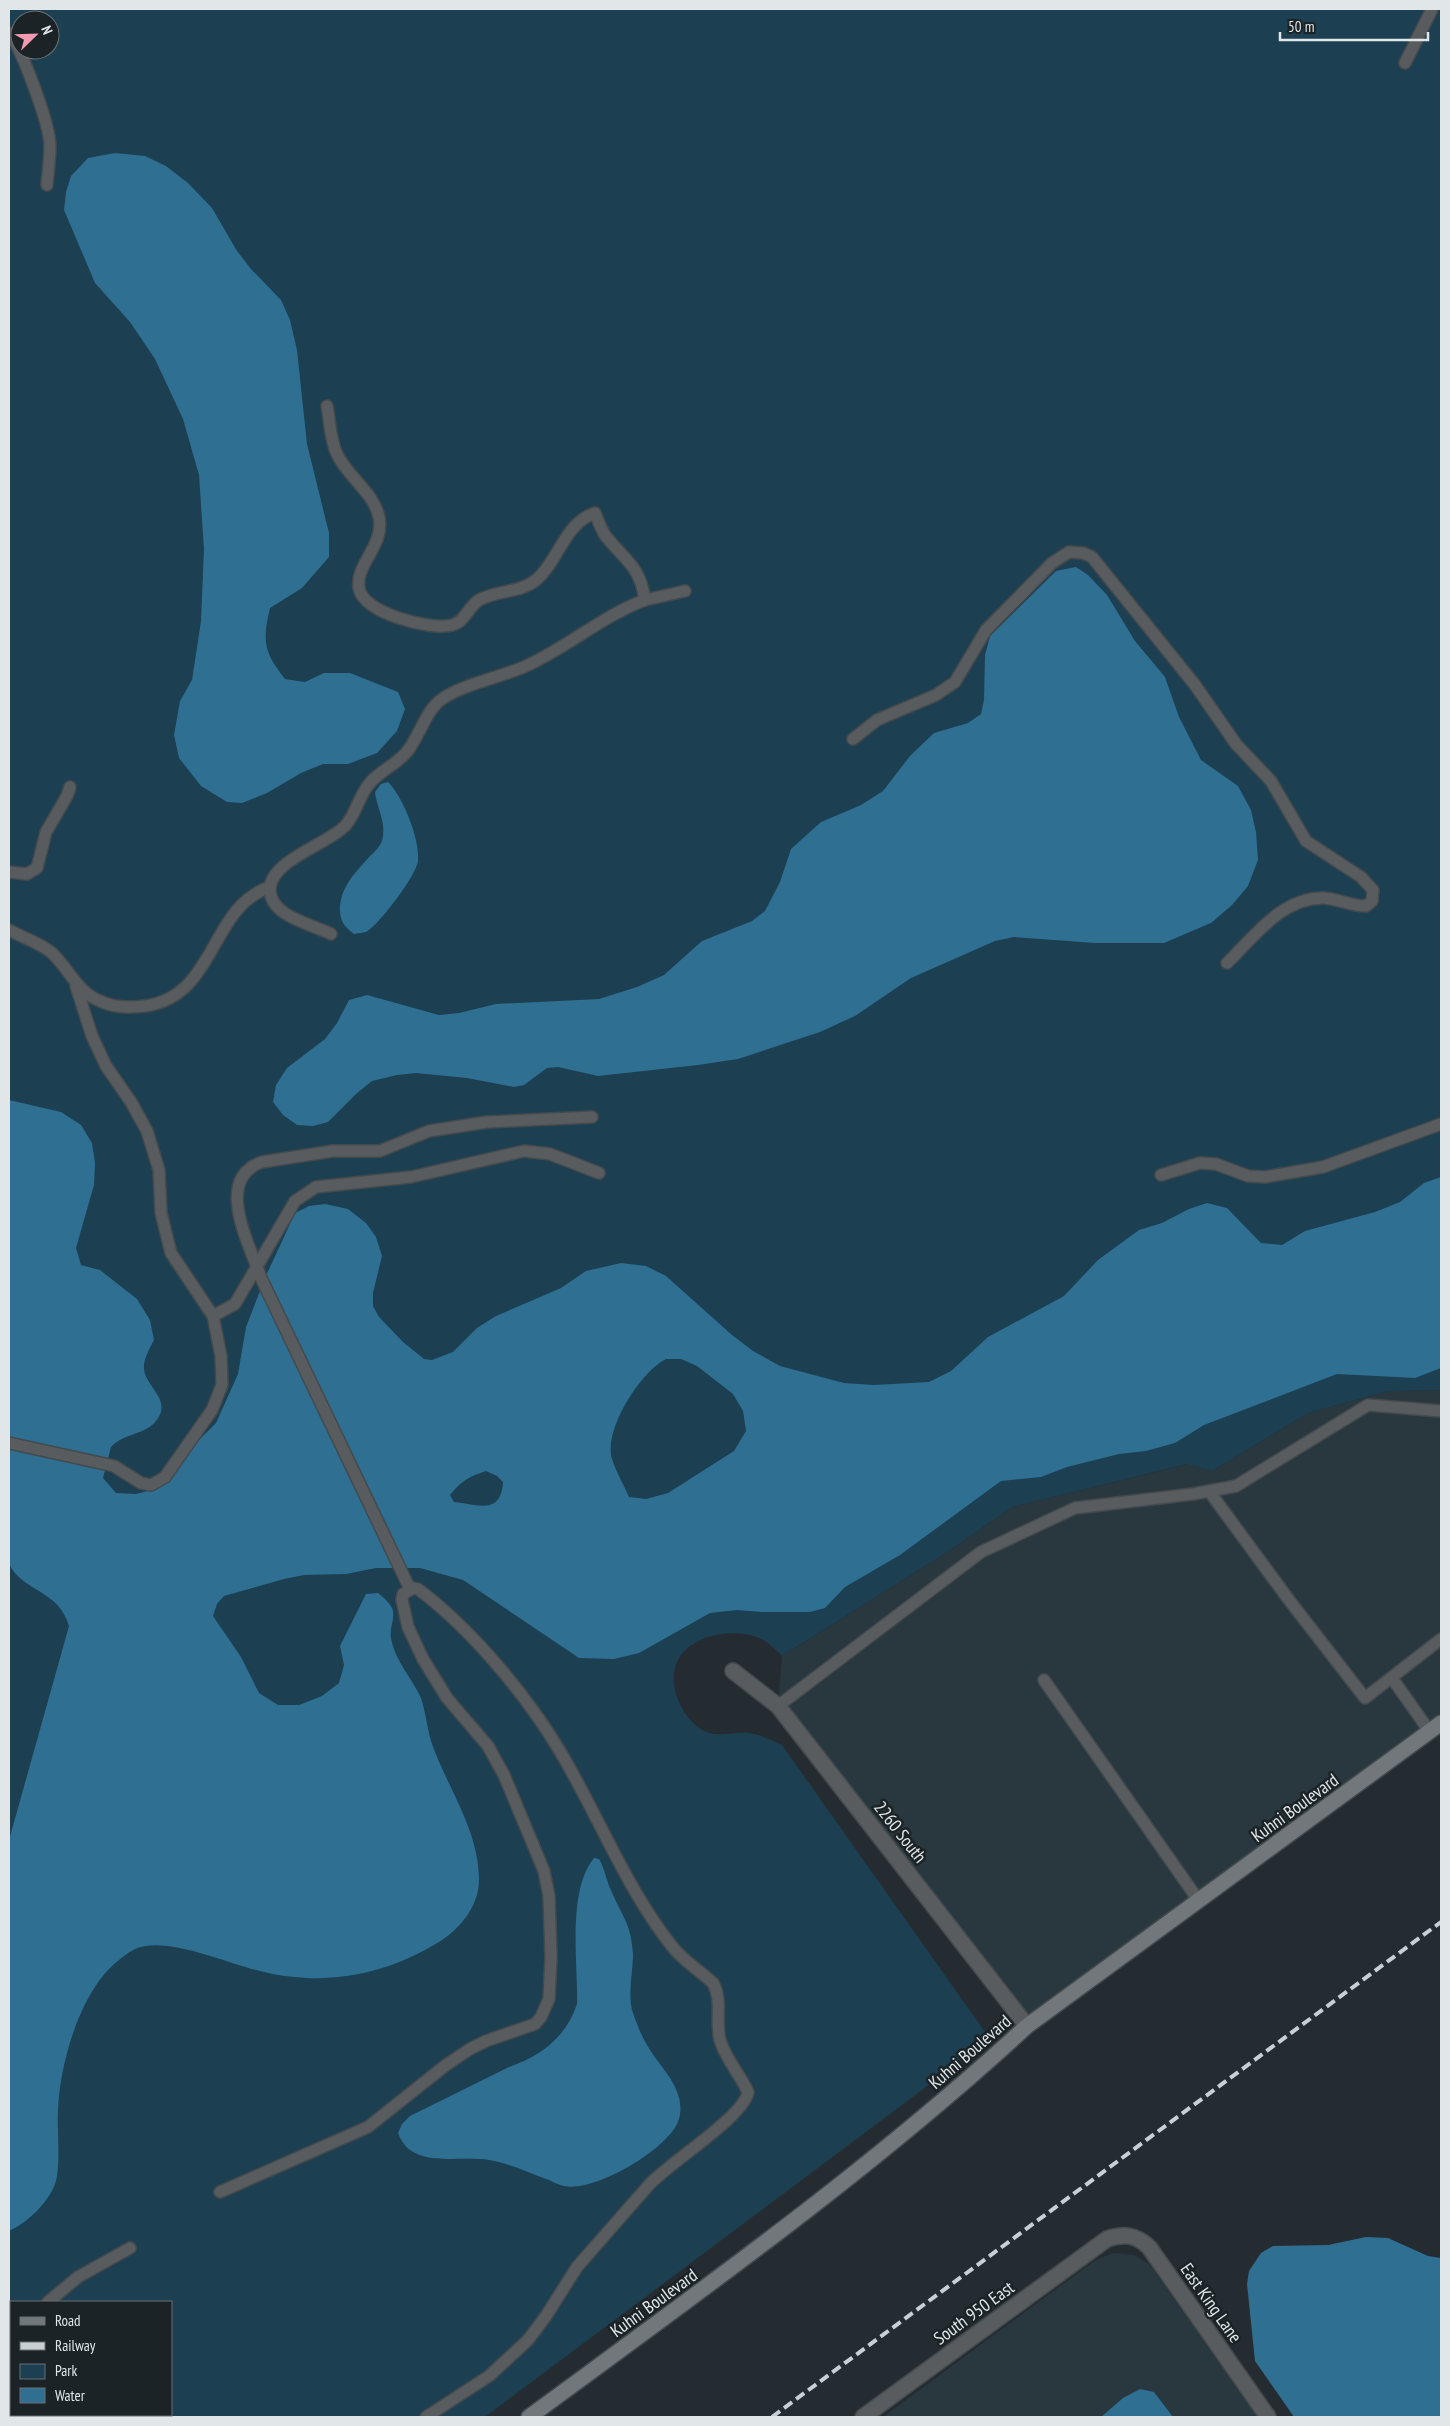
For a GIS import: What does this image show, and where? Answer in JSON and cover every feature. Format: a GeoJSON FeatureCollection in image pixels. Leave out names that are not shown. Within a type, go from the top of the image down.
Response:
{"type":"FeatureCollection","features":[{"type":"Feature","properties":{"kind":"street","name":"2260 South"},"geometry":{"type":"LineString","coordinates":[[733,1671],[778,1706],[1028,2026]]}},
{"type":"Feature","properties":{"kind":"street","name":"Kuhni Boulevard"},"geometry":{"type":"LineString","coordinates":[[529,2417],[748,2257],[973,2076],[1028,2026],[1436,1727]]}},
{"type":"Feature","properties":{"kind":"street","name":"East King Lane"},"geometry":{"type":"LineString","coordinates":[[1108,2239],[1116,2236],[1134,2237],[1149,2246],[1268,2417]]}},
{"type":"Feature","properties":{"kind":"street","name":"South 950 East"},"geometry":{"type":"LineString","coordinates":[[863,2417],[1108,2239]]}},
{"type":"Feature","properties":{"kind":"lane"},"geometry":{"type":"LineString","coordinates":[[1405,63],[1432,9]]}},
{"type":"Feature","properties":{"kind":"lane"},"geometry":{"type":"LineString","coordinates":[[9,33],[22,54],[46,120],[50,146],[47,185]]}},
{"type":"Feature","properties":{"kind":"lane"},"geometry":{"type":"LineString","coordinates":[[327,406],[336,453],[370,500],[379,517],[379,537],[361,576],[358,588],[363,598],[372,606],[384,613],[412,621],[444,626],[457,624],[477,602],[521,588],[537,579],[546,570],[576,524],[586,516],[595,513],[604,534],[632,564],[643,586],[645,600]]}},
{"type":"Feature","properties":{"kind":"lane"},"geometry":{"type":"LineString","coordinates":[[853,739],[877,720],[936,695],[955,682],[986,630],[1052,563],[1069,552],[1083,554],[1092,558],[1195,685],[1236,744],[1272,781],[1306,841],[1361,877],[1373,890],[1372,901],[1366,906],[1322,898],[1298,902],[1288,906],[1227,963]]}},
{"type":"Feature","properties":{"kind":"lane"},"geometry":{"type":"LineString","coordinates":[[76,986],[100,1001],[130,1008],[149,1005],[179,994],[203,968],[223,929],[238,910],[252,896],[270,888],[280,870],[304,852],[336,834],[346,825],[370,782],[408,750],[436,703],[442,698],[527,666],[609,616],[645,600],[685,591]]}},
{"type":"Feature","properties":{"kind":"lane"},"geometry":{"type":"LineString","coordinates":[[9,872],[27,874],[37,868],[46,832],[67,796],[70,786]]}},
{"type":"Feature","properties":{"kind":"lane"},"geometry":{"type":"LineString","coordinates":[[270,888],[272,900],[282,912],[331,934]]}},
{"type":"Feature","properties":{"kind":"lane"},"geometry":{"type":"LineString","coordinates":[[9,930],[43,946],[53,954],[76,986],[106,1066],[131,1102],[147,1131],[159,1170],[161,1213],[171,1253],[213,1316],[223,1372],[222,1385],[212,1410],[166,1477],[156,1483],[141,1483],[114,1466],[9,1443]]}},
{"type":"Feature","properties":{"kind":"lane"},"geometry":{"type":"LineString","coordinates":[[85,1014],[100,1001]]}},
{"type":"Feature","properties":{"kind":"lane"},"geometry":{"type":"LineString","coordinates":[[410,1590],[249,1248],[239,1211],[236,1190],[239,1179],[251,1166],[333,1151],[380,1151],[429,1131],[487,1122],[592,1117]]}},
{"type":"Feature","properties":{"kind":"lane"},"geometry":{"type":"LineString","coordinates":[[1161,1175],[1200,1163],[1216,1164],[1248,1176],[1265,1177],[1323,1167],[1441,1124]]}},
{"type":"Feature","properties":{"kind":"lane"},"geometry":{"type":"LineString","coordinates":[[213,1316],[235,1304],[259,1272],[295,1201],[316,1187],[411,1177],[524,1151],[550,1154],[599,1173]]}},
{"type":"Feature","properties":{"kind":"lane"},"geometry":{"type":"LineString","coordinates":[[778,1706],[981,1552],[1075,1508],[1236,1486],[1368,1405],[1441,1411]]}},
{"type":"Feature","properties":{"kind":"lane"},"geometry":{"type":"LineString","coordinates":[[1209,1491],[1289,1600],[1366,1698],[1441,1639]]}},
{"type":"Feature","properties":{"kind":"lane"},"geometry":{"type":"LineString","coordinates":[[220,2192],[300,2154],[368,2127],[446,2065],[470,2049],[486,2041],[535,2024],[541,2017],[549,1999],[551,1957],[549,1896],[544,1871],[500,1768],[488,1746],[447,1698],[423,1659],[411,1633],[402,1600],[403,1594],[410,1590],[418,1590],[448,1613],[482,1649],[532,1709],[558,1748],[613,1854],[671,1945],[713,1983],[717,1991],[718,2027],[721,2042],[727,2058],[748,2092],[747,2099],[734,2115],[659,2173],[577,2267],[546,2316],[528,2340],[489,2376],[426,2417]]}},
{"type":"Feature","properties":{"kind":"lane"},"geometry":{"type":"LineString","coordinates":[[1392,1678],[1436,1727]]}},
{"type":"Feature","properties":{"kind":"lane"},"geometry":{"type":"LineString","coordinates":[[1044,1680],[1199,1901]]}},
{"type":"Feature","properties":{"kind":"lane"},"geometry":{"type":"LineString","coordinates":[[49,2301],[78,2277],[130,2248]]}},
{"type":"Feature","properties":{"kind":"shaded area"},"geometry":{"type":"Polygon","coordinates":[[[1441,1390],[1441,1723],[1027,2026],[778,1706],[782,1656],[949,1551],[1012,1507],[1188,1464],[1212,1471],[1308,1413],[1389,1391],[1441,1390]]]}},
{"type":"Feature","properties":{"kind":"shaded area"},"geometry":{"type":"Polygon","coordinates":[[[1113,2253],[1134,2255],[1150,2265],[1257,2417],[883,2417],[1094,2261],[1113,2253]]]}},
{"type":"Feature","properties":{"kind":"green space"},"geometry":{"type":"Polygon","coordinates":[[[9,9],[1441,9],[1441,1390],[1389,1391],[1308,1413],[1212,1471],[1187,1464],[1012,1507],[949,1551],[782,1656],[772,1646],[755,1636],[730,1633],[716,1635],[693,1644],[683,1652],[674,1671],[677,1698],[686,1714],[698,1727],[704,1731],[717,1734],[750,1733],[782,1745],[990,2039],[485,2417],[9,2417],[9,9]]]}},
{"type":"Feature","properties":{"kind":"water"},"geometry":{"type":"Polygon","coordinates":[[[115,153],[145,156],[166,166],[188,183],[212,208],[237,251],[251,269],[281,300],[290,320],[297,350],[307,444],[329,533],[329,557],[302,588],[270,608],[266,630],[269,654],[285,679],[305,682],[324,673],[350,673],[398,692],[405,709],[397,731],[377,753],[348,764],[323,764],[301,773],[267,793],[242,803],[227,802],[201,786],[179,758],[174,735],[180,701],[192,680],[201,621],[204,549],[199,475],[183,419],[155,359],[130,322],[95,283],[64,210],[66,192],[71,176],[88,158],[115,153]]]}},
{"type":"Feature","properties":{"kind":"water"},"geometry":{"type":"Polygon","coordinates":[[[1076,567],[1088,575],[1107,595],[1135,641],[1165,677],[1179,717],[1201,760],[1238,786],[1251,810],[1256,832],[1258,860],[1248,886],[1232,905],[1211,923],[1164,943],[1095,943],[1014,937],[995,941],[911,978],[855,1016],[820,1032],[738,1059],[598,1076],[558,1067],[547,1068],[524,1085],[514,1087],[467,1078],[416,1073],[397,1075],[372,1081],[328,1122],[313,1126],[297,1125],[283,1115],[273,1102],[276,1085],[287,1068],[325,1039],[337,1023],[349,1000],[367,995],[439,1015],[459,1013],[496,1004],[599,999],[637,987],[664,975],[702,941],[752,921],[765,911],[780,882],[791,849],[821,822],[861,805],[883,791],[910,756],[934,733],[968,723],[981,714],[984,700],[985,655],[990,636],[1056,571],[1076,567]]]}},
{"type":"Feature","properties":{"kind":"water"},"geometry":{"type":"Polygon","coordinates":[[[388,782],[405,808],[416,841],[418,861],[411,877],[388,910],[372,928],[366,932],[354,934],[343,922],[340,903],[349,881],[382,841],[383,822],[375,792],[381,784],[388,782]]]}},
{"type":"Feature","properties":{"kind":"water"},"geometry":{"type":"Polygon","coordinates":[[[9,1100],[61,1112],[81,1125],[92,1143],[95,1163],[94,1185],[76,1248],[81,1265],[100,1270],[137,1299],[150,1320],[154,1340],[145,1358],[144,1365],[148,1379],[160,1399],[161,1413],[151,1426],[116,1442],[111,1447],[103,1478],[116,1493],[136,1494],[156,1489],[216,1423],[238,1374],[246,1327],[265,1278],[295,1213],[309,1206],[325,1204],[348,1209],[366,1223],[376,1237],[382,1256],[373,1293],[373,1306],[379,1317],[403,1342],[424,1359],[432,1360],[453,1352],[477,1328],[496,1316],[561,1288],[586,1271],[621,1263],[646,1266],[666,1276],[732,1335],[753,1351],[780,1366],[844,1383],[874,1385],[929,1382],[951,1371],[988,1337],[1064,1296],[1098,1260],[1139,1230],[1162,1223],[1189,1209],[1207,1203],[1227,1208],[1261,1243],[1282,1245],[1305,1231],[1375,1212],[1400,1202],[1424,1183],[1441,1177],[1441,1368],[1415,1378],[1337,1374],[1204,1425],[1175,1443],[1146,1451],[1119,1454],[1067,1467],[1041,1477],[1001,1481],[900,1555],[845,1587],[825,1608],[810,1612],[737,1610],[710,1613],[639,1653],[614,1659],[579,1658],[463,1580],[420,1568],[376,1568],[346,1574],[304,1575],[224,1596],[217,1604],[213,1616],[241,1657],[259,1693],[278,1705],[299,1705],[322,1696],[339,1683],[344,1665],[340,1646],[366,1594],[378,1593],[389,1604],[393,1611],[391,1638],[393,1646],[421,1698],[432,1744],[474,1844],[479,1880],[476,1899],[461,1924],[439,1942],[392,1965],[341,1977],[306,1978],[283,1976],[197,1952],[163,1946],[148,1946],[135,1949],[125,1955],[110,1968],[99,1982],[89,1998],[72,2035],[66,2055],[59,2094],[58,2159],[55,2184],[36,2212],[23,2223],[9,2231],[9,1840],[69,1626],[64,1614],[57,1605],[23,1580],[9,1564],[9,1100]],[[666,1359],[656,1366],[636,1388],[626,1403],[613,1433],[612,1459],[629,1497],[646,1499],[668,1493],[734,1451],[746,1431],[743,1411],[733,1394],[697,1366],[681,1359],[666,1359]],[[486,1471],[470,1477],[458,1486],[450,1495],[454,1502],[486,1506],[498,1500],[503,1482],[497,1476],[486,1471]]]}},
{"type":"Feature","properties":{"kind":"water"},"geometry":{"type":"Polygon","coordinates":[[[594,1858],[599,1859],[601,1863],[630,1934],[633,1954],[630,1997],[632,2010],[645,2041],[652,2054],[671,2079],[679,2098],[679,2119],[673,2130],[662,2143],[630,2166],[594,2183],[577,2186],[564,2186],[496,2161],[437,2158],[413,2152],[404,2145],[398,2133],[402,2124],[410,2116],[532,2057],[551,2044],[566,2026],[577,2004],[576,1928],[580,1889],[586,1872],[594,1858]]]}},
{"type":"Feature","properties":{"kind":"water"},"geometry":{"type":"Polygon","coordinates":[[[1366,2237],[1388,2238],[1428,2256],[1441,2258],[1441,2417],[1294,2417],[1255,2361],[1247,2284],[1249,2271],[1261,2253],[1273,2246],[1328,2245],[1366,2237]]]}},
{"type":"Feature","properties":{"kind":"water"},"geometry":{"type":"Polygon","coordinates":[[[1140,2389],[1154,2392],[1173,2417],[1101,2417],[1123,2398],[1140,2389]]]}},
{"type":"Feature","properties":{"kind":"railway"},"geometry":{"type":"LineString","coordinates":[[772,2417],[1441,1922]]}}]}
